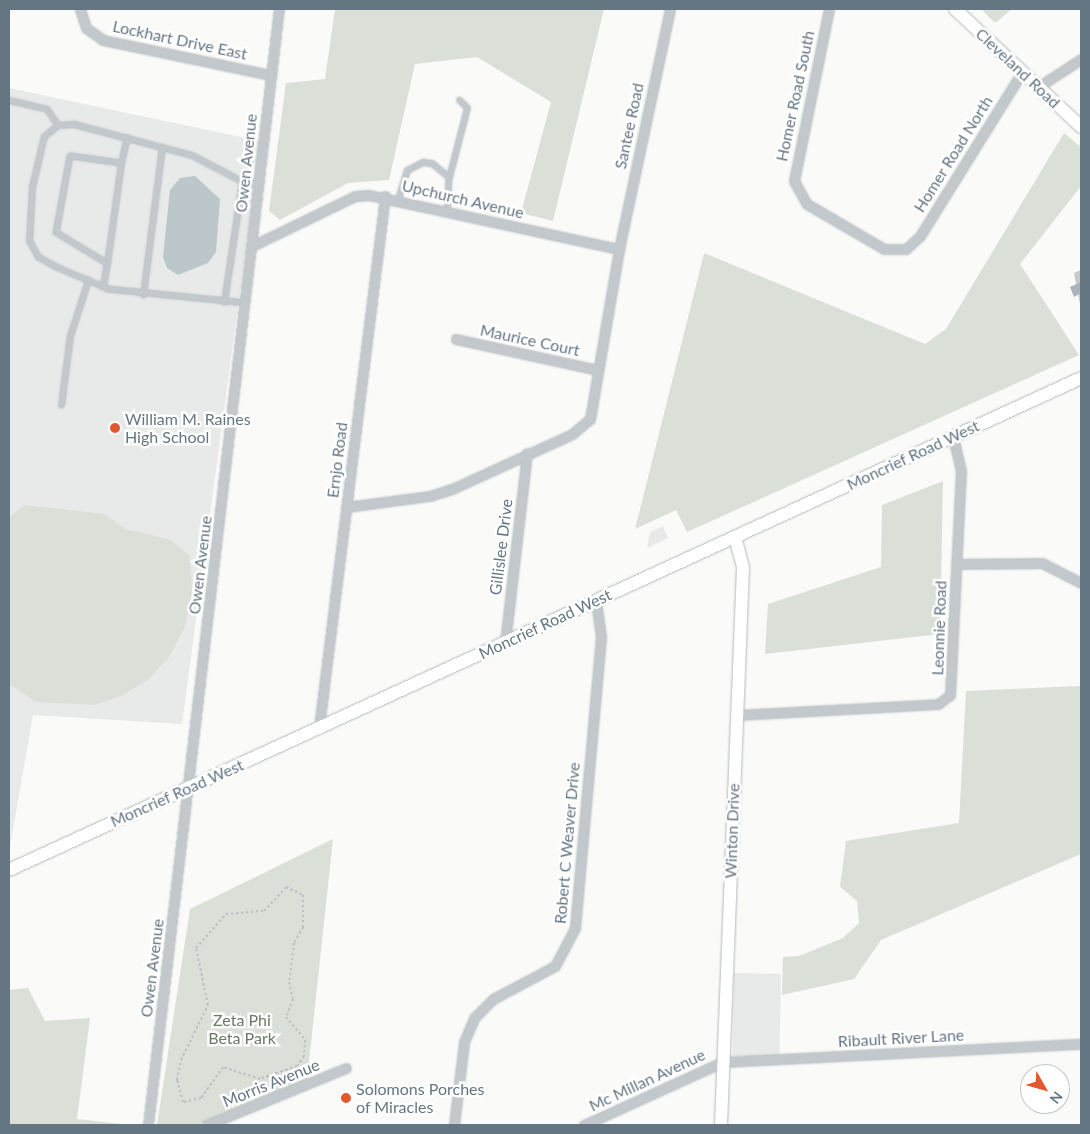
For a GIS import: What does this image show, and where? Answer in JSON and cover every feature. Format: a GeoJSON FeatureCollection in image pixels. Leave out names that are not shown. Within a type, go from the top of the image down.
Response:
{"type":"FeatureCollection","features":[{"type":"Feature","properties":{"kind":"main road","name":"Cleveland Road"},"geometry":{"type":"LineString","coordinates":[[955,9],[1081,127]]}},
{"type":"Feature","properties":{"kind":"main road","name":"Moncrief Road West"},"geometry":{"type":"LineString","coordinates":[[9,870],[1081,378]]}},
{"type":"Feature","properties":{"kind":"main road","name":"Winton Drive"},"geometry":{"type":"LineString","coordinates":[[721,1125],[743,567],[735,538]]}},
{"type":"Feature","properties":{"kind":"street","name":"Lockhart Drive East"},"geometry":{"type":"LineString","coordinates":[[80,9],[86,28],[103,40],[271,75]]}},
{"type":"Feature","properties":{"kind":"street","name":"Owen Avenue"},"geometry":{"type":"LineString","coordinates":[[148,1125],[246,304],[279,9]]}},
{"type":"Feature","properties":{"kind":"street","name":"Santee Road"},"geometry":{"type":"LineString","coordinates":[[619,249],[670,9]]}},
{"type":"Feature","properties":{"kind":"street","name":"Homer Road South"},"geometry":{"type":"LineString","coordinates":[[829,9],[794,170],[797,189],[808,204],[884,249],[906,249]]}},
{"type":"Feature","properties":{"kind":"street"},"geometry":{"type":"LineString","coordinates":[[1038,87],[1081,59]]}},
{"type":"Feature","properties":{"kind":"street","name":"Homer Road North"},"geometry":{"type":"LineString","coordinates":[[906,249],[920,236],[1022,72]]}},
{"type":"Feature","properties":{"kind":"street","name":"Upchurch Avenue"},"geometry":{"type":"LineString","coordinates":[[252,246],[355,196],[385,196],[619,249]]}},
{"type":"Feature","properties":{"kind":"street","name":"Ernjo Road"},"geometry":{"type":"LineString","coordinates":[[319,728],[385,196]]}},
{"type":"Feature","properties":{"kind":"street"},"geometry":{"type":"LineString","coordinates":[[346,507],[430,496],[572,434],[590,419],[619,249]]}},
{"type":"Feature","properties":{"kind":"street","name":"Maurice Court"},"geometry":{"type":"LineString","coordinates":[[456,339],[598,370]]}},
{"type":"Feature","properties":{"kind":"street","name":"Leonnie Road"},"geometry":{"type":"LineString","coordinates":[[736,716],[942,703],[952,690],[961,471],[952,437]]}},
{"type":"Feature","properties":{"kind":"street","name":"Gillislee Drive"},"geometry":{"type":"LineString","coordinates":[[505,643],[527,454]]}},
{"type":"Feature","properties":{"kind":"street"},"geometry":{"type":"LineString","coordinates":[[956,564],[1042,562],[1081,583]]}},
{"type":"Feature","properties":{"kind":"street","name":"Robert C Weaver Drive"},"geometry":{"type":"LineString","coordinates":[[454,1125],[464,1042],[474,1018],[493,999],[555,966],[575,928],[601,637],[596,602]]}},
{"type":"Feature","properties":{"kind":"street","name":"Ribault River Lane"},"geometry":{"type":"LineString","coordinates":[[722,1062],[1081,1044]]}},
{"type":"Feature","properties":{"kind":"street","name":"Mc Millan Avenue"},"geometry":{"type":"LineString","coordinates":[[584,1125],[722,1062]]}},
{"type":"Feature","properties":{"kind":"street","name":"Morris Avenue"},"geometry":{"type":"LineString","coordinates":[[207,1125],[346,1068]]}},
{"type":"Feature","properties":{"kind":"lane"},"geometry":{"type":"LineString","coordinates":[[9,100],[47,109],[58,125],[162,146],[192,155],[242,181],[259,184]]}},
{"type":"Feature","properties":{"kind":"lane"},"geometry":{"type":"LineString","coordinates":[[447,211],[449,177],[467,108],[459,100]]}},
{"type":"Feature","properties":{"kind":"lane"},"geometry":{"type":"LineString","coordinates":[[58,125],[44,136],[37,154],[29,241],[38,257],[103,287],[143,295],[246,304]]}},
{"type":"Feature","properties":{"kind":"lane"},"geometry":{"type":"LineString","coordinates":[[103,287],[126,138]]}},
{"type":"Feature","properties":{"kind":"lane"},"geometry":{"type":"LineString","coordinates":[[143,295],[162,146]]}},
{"type":"Feature","properties":{"kind":"lane"},"geometry":{"type":"LineString","coordinates":[[108,263],[56,232],[70,156],[121,163]]}},
{"type":"Feature","properties":{"kind":"lane"},"geometry":{"type":"LineString","coordinates":[[398,199],[407,170],[414,165],[432,163],[449,177]]}},
{"type":"Feature","properties":{"kind":"lane"},"geometry":{"type":"LineString","coordinates":[[224,302],[242,181]]}},
{"type":"Feature","properties":{"kind":"lane"},"geometry":{"type":"LineString","coordinates":[[61,405],[70,336],[88,280]]}},
{"type":"Feature","properties":{"kind":"path"},"geometry":{"type":"LineString","coordinates":[[286,887],[303,895],[303,927],[294,943],[289,982],[292,999],[286,1017],[305,1040],[297,1066],[260,1079],[223,1068],[201,1098],[183,1102],[177,1080],[198,1020],[208,1005],[196,948],[226,914],[264,911],[286,887]]}},
{"type":"Feature","properties":{"kind":"shaded area","name":"William M. Raines High School"},"geometry":{"type":"Polygon","coordinates":[[[9,88],[260,141],[182,724],[33,715],[9,852],[9,88]]]}},
{"type":"Feature","properties":{"kind":"shaded area"},"geometry":{"type":"Polygon","coordinates":[[[195,176],[220,199],[216,252],[208,263],[178,275],[167,268],[163,257],[170,190],[180,178],[195,176]]]}},
{"type":"Feature","properties":{"kind":"shaded area"},"geometry":{"type":"Polygon","coordinates":[[[663,526],[668,538],[647,548],[650,532],[663,526]]]}},
{"type":"Feature","properties":{"kind":"shaded area"},"geometry":{"type":"Polygon","coordinates":[[[734,973],[781,974],[780,1057],[733,1056],[734,973]]]}},
{"type":"Feature","properties":{"kind":"green space"},"geometry":{"type":"Polygon","coordinates":[[[335,9],[604,9],[553,221],[521,213],[551,102],[477,57],[415,64],[389,180],[348,183],[280,220],[269,211],[286,83],[325,79],[335,9]]]}},
{"type":"Feature","properties":{"kind":"green space"},"geometry":{"type":"Polygon","coordinates":[[[981,9],[1012,9],[995,23],[981,9]]]}},
{"type":"Feature","properties":{"kind":"green space"},"geometry":{"type":"Polygon","coordinates":[[[1064,133],[1081,147],[1081,186],[1020,264],[1079,355],[687,532],[676,510],[635,529],[704,253],[925,344],[946,329],[1064,133]]]}},
{"type":"Feature","properties":{"kind":"green space"},"geometry":{"type":"Polygon","coordinates":[[[943,481],[940,634],[765,654],[768,604],[881,567],[882,505],[943,481]]]}},
{"type":"Feature","properties":{"kind":"green space"},"geometry":{"type":"Polygon","coordinates":[[[25,505],[104,514],[126,529],[171,540],[190,556],[192,592],[185,627],[169,657],[149,679],[121,696],[95,705],[36,702],[9,684],[9,517],[25,505]]]}},
{"type":"Feature","properties":{"kind":"green space"},"geometry":{"type":"Polygon","coordinates":[[[1081,686],[1081,854],[881,940],[854,979],[782,995],[783,957],[799,956],[843,938],[859,923],[857,901],[840,887],[846,841],[959,823],[966,691],[1081,686]]]}},
{"type":"Feature","properties":{"kind":"green space","name":"Zeta Phi Beta Park"},"geometry":{"type":"Polygon","coordinates":[[[333,839],[307,1080],[197,1125],[157,1125],[190,909],[333,839]]]}},
{"type":"Feature","properties":{"kind":"green space"},"geometry":{"type":"Polygon","coordinates":[[[28,988],[45,1021],[90,1018],[77,1119],[130,1125],[9,1125],[9,990],[28,988]]]}},
{"type":"Feature","properties":{"kind":"building"},"geometry":{"type":"Polygon","coordinates":[[[1081,282],[1081,293],[1074,297],[1070,287],[1081,282]]]}},
{"type":"Feature","properties":{"kind":"place","name":"William M. Raines High School"},"geometry":{"type":"Point","coordinates":[115,428]}},
{"type":"Feature","properties":{"kind":"place","name":"Solomons Porches of Miracles"},"geometry":{"type":"Point","coordinates":[346,1098]}}]}
